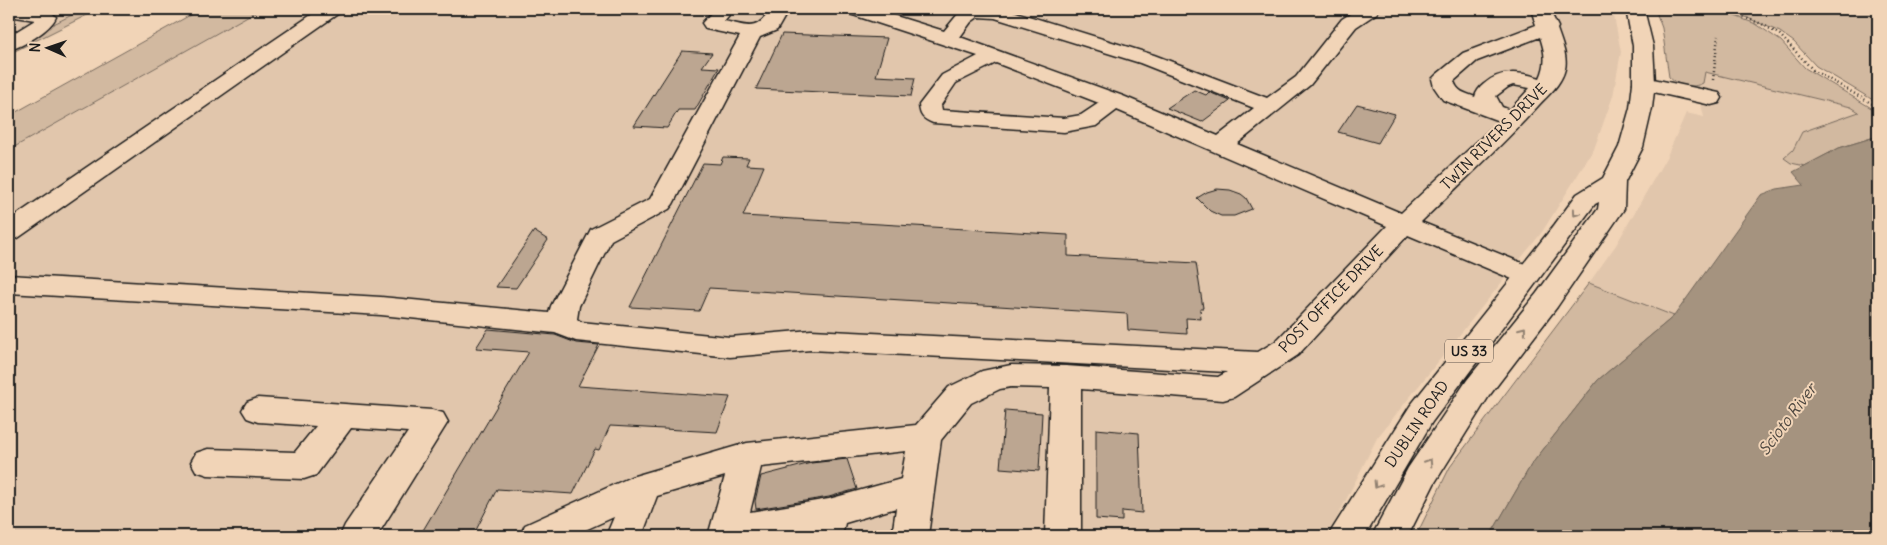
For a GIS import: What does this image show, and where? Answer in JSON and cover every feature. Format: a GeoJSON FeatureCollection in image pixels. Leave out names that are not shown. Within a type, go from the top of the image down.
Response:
{"type":"FeatureCollection","features":[{"type":"Feature","properties":{"kind":"street"},"geometry":{"type":"LineString","coordinates":[[9,232],[332,9]]}},
{"type":"Feature","properties":{"kind":"street"},"geometry":{"type":"LineString","coordinates":[[725,9],[712,22],[713,25],[752,34],[770,26],[780,9]]}},
{"type":"Feature","properties":{"kind":"street"},"geometry":{"type":"LineString","coordinates":[[854,9],[896,15],[949,38],[1115,101],[1528,275]]}},
{"type":"Feature","properties":{"kind":"street"},"geometry":{"type":"LineString","coordinates":[[1220,145],[1303,81],[1349,23],[1370,9]]}},
{"type":"Feature","properties":{"kind":"street","name":"DUBLIN ROAD"},"geometry":{"type":"LineString","coordinates":[[1390,536],[1420,477],[1478,388],[1547,300],[1611,209],[1613,182],[1631,147],[1641,108],[1644,83],[1643,46],[1634,9]]}},
{"type":"Feature","properties":{"kind":"street"},"geometry":{"type":"LineString","coordinates":[[9,10],[33,13],[46,18],[44,22],[9,44]]}},
{"type":"Feature","properties":{"kind":"street"},"geometry":{"type":"LineString","coordinates":[[949,38],[969,13],[977,11],[997,12],[1147,58],[1270,107]]}},
{"type":"Feature","properties":{"kind":"street"},"geometry":{"type":"LineString","coordinates":[[1514,119],[1451,95],[1445,87],[1443,79],[1470,57],[1544,18]]}},
{"type":"Feature","properties":{"kind":"street","name":"TWIN RIVERS DRIVE"},"geometry":{"type":"LineString","coordinates":[[1404,224],[1546,86],[1555,68],[1555,52],[1544,18]]}},
{"type":"Feature","properties":{"kind":"street"},"geometry":{"type":"LineString","coordinates":[[561,324],[565,306],[600,235],[660,204],[752,34]]}},
{"type":"Feature","properties":{"kind":"street"},"geometry":{"type":"LineString","coordinates":[[995,55],[949,79],[930,105],[931,114],[941,118],[1064,124],[1088,122],[1115,101]]}},
{"type":"Feature","properties":{"kind":"street"},"geometry":{"type":"LineString","coordinates":[[1492,111],[1485,95],[1496,82],[1506,78],[1546,86]]}},
{"type":"Feature","properties":{"kind":"street"},"geometry":{"type":"LineString","coordinates":[[1644,83],[1711,98]]}},
{"type":"Feature","properties":{"kind":"street","name":"DUBLIN ROAD"},"geometry":{"type":"LineString","coordinates":[[1346,536],[1420,414],[1564,230],[1586,199],[1613,182]]}},
{"type":"Feature","properties":{"kind":"street","name":"POST OFFICE DRIVE"},"geometry":{"type":"LineString","coordinates":[[926,436],[960,395],[993,379],[1011,376],[1066,377],[1223,389],[1286,348],[1404,224]]}},
{"type":"Feature","properties":{"kind":"street"},"geometry":{"type":"LineString","coordinates":[[9,284],[380,306],[561,324],[576,331],[730,347],[811,340],[1264,363]]}},
{"type":"Feature","properties":{"kind":"street"},"geometry":{"type":"LineString","coordinates":[[1063,536],[1066,377]]}},
{"type":"Feature","properties":{"kind":"street"},"geometry":{"type":"LineString","coordinates":[[258,410],[432,422],[358,536]]}},
{"type":"Feature","properties":{"kind":"street"},"geometry":{"type":"LineString","coordinates":[[208,462],[304,466],[342,416]]}},
{"type":"Feature","properties":{"kind":"street"},"geometry":{"type":"LineString","coordinates":[[538,536],[643,487],[747,456],[926,436],[910,536]]}},
{"type":"Feature","properties":{"kind":"street"},"geometry":{"type":"LineString","coordinates":[[747,456],[726,534],[826,524],[917,488]]}},
{"type":"Feature","properties":{"kind":"street"},"geometry":{"type":"LineString","coordinates":[[624,536],[643,487]]}},
{"type":"Feature","properties":{"kind":"path"},"geometry":{"type":"LineString","coordinates":[[1722,9],[1762,24],[1780,35],[1814,70],[1878,107]]}},
{"type":"Feature","properties":{"kind":"path"},"geometry":{"type":"LineString","coordinates":[[1711,98],[1718,36]]}},
{"type":"Feature","properties":{"kind":"shaded area"},"geometry":{"type":"Polygon","coordinates":[[[9,9],[84,9],[9,46],[9,9]]]}},
{"type":"Feature","properties":{"kind":"shaded area"},"geometry":{"type":"Polygon","coordinates":[[[84,9],[99,9],[9,54],[9,46],[84,9]]]}},
{"type":"Feature","properties":{"kind":"shaded area"},"geometry":{"type":"Polygon","coordinates":[[[201,9],[260,9],[9,150],[9,116],[201,9]]]}},
{"type":"Feature","properties":{"kind":"shaded area"},"geometry":{"type":"Polygon","coordinates":[[[260,9],[1602,9],[1613,11],[1621,52],[1613,96],[1594,149],[1542,232],[1377,438],[1328,536],[9,536],[9,150],[260,9]]]}},
{"type":"Feature","properties":{"kind":"shaded area"},"geometry":{"type":"Polygon","coordinates":[[[1655,9],[1716,9],[1756,24],[1781,41],[1805,68],[1878,112],[1878,136],[1839,148],[1805,166],[1791,163],[1784,158],[1793,150],[1802,132],[1859,112],[1851,107],[1705,72],[1703,83],[1699,85],[1685,86],[1677,83],[1669,77],[1662,28],[1655,9]]]}},
{"type":"Feature","properties":{"kind":"shaded area"},"geometry":{"type":"Polygon","coordinates":[[[1727,9],[1878,9],[1878,103],[1816,66],[1794,42],[1780,32],[1727,9]]]}},
{"type":"Feature","properties":{"kind":"shaded area"},"geometry":{"type":"Polygon","coordinates":[[[1704,72],[1851,107],[1859,113],[1802,132],[1793,150],[1791,163],[1805,166],[1794,172],[1804,185],[1777,189],[1761,195],[1674,316],[1589,283],[1616,245],[1667,156],[1686,113],[1704,117],[1697,86],[1703,83],[1704,72]]]}},
{"type":"Feature","properties":{"kind":"shaded area"},"geometry":{"type":"Polygon","coordinates":[[[1589,283],[1674,316],[1598,380],[1531,465],[1490,536],[1416,536],[1450,467],[1589,283]]]}},
{"type":"Feature","properties":{"kind":"water","name":"Scioto River"},"geometry":{"type":"Polygon","coordinates":[[[1878,136],[1878,536],[1490,536],[1531,465],[1598,380],[1674,316],[1761,195],[1777,189],[1804,185],[1793,172],[1839,148],[1878,136]]]}},
{"type":"Feature","properties":{"kind":"building"},"geometry":{"type":"Polygon","coordinates":[[[782,34],[887,38],[876,76],[915,78],[911,96],[756,89],[782,34]]]}},
{"type":"Feature","properties":{"kind":"building"},"geometry":{"type":"Polygon","coordinates":[[[682,51],[712,53],[702,67],[719,68],[695,110],[678,110],[667,128],[634,126],[682,51]]]}},
{"type":"Feature","properties":{"kind":"building"},"geometry":{"type":"Polygon","coordinates":[[[1194,90],[1206,95],[1209,92],[1230,101],[1202,122],[1167,108],[1194,90]]]}},
{"type":"Feature","properties":{"kind":"building"},"geometry":{"type":"Polygon","coordinates":[[[1357,104],[1395,114],[1378,143],[1338,132],[1357,104]]]}},
{"type":"Feature","properties":{"kind":"building"},"geometry":{"type":"Polygon","coordinates":[[[723,157],[749,158],[746,165],[764,166],[743,216],[1068,235],[1068,256],[1196,263],[1203,308],[1200,308],[1201,319],[1186,318],[1187,334],[1128,330],[1127,314],[709,288],[699,311],[630,307],[703,163],[720,164],[723,157]]]}},
{"type":"Feature","properties":{"kind":"building"},"geometry":{"type":"Polygon","coordinates":[[[1217,189],[1230,190],[1241,194],[1246,198],[1252,209],[1234,216],[1221,216],[1210,211],[1197,198],[1217,189]]]}},
{"type":"Feature","properties":{"kind":"building"},"geometry":{"type":"Polygon","coordinates":[[[534,231],[548,240],[516,288],[496,287],[534,231]]]}},
{"type":"Feature","properties":{"kind":"building"},"geometry":{"type":"Polygon","coordinates":[[[488,329],[555,335],[576,343],[599,345],[578,386],[730,397],[717,432],[610,426],[599,450],[595,449],[573,494],[497,489],[473,536],[422,532],[529,352],[476,348],[488,329]]]}},
{"type":"Feature","properties":{"kind":"building"},"geometry":{"type":"Polygon","coordinates":[[[1005,410],[1042,413],[1039,471],[1000,468],[1005,410]]]}},
{"type":"Feature","properties":{"kind":"building"},"geometry":{"type":"Polygon","coordinates":[[[1096,429],[1139,433],[1142,513],[1122,511],[1122,521],[1096,519],[1096,429]]]}},
{"type":"Feature","properties":{"kind":"building"},"geometry":{"type":"Polygon","coordinates":[[[847,459],[857,489],[829,497],[756,509],[755,501],[761,476],[811,463],[847,459]]]}}]}
